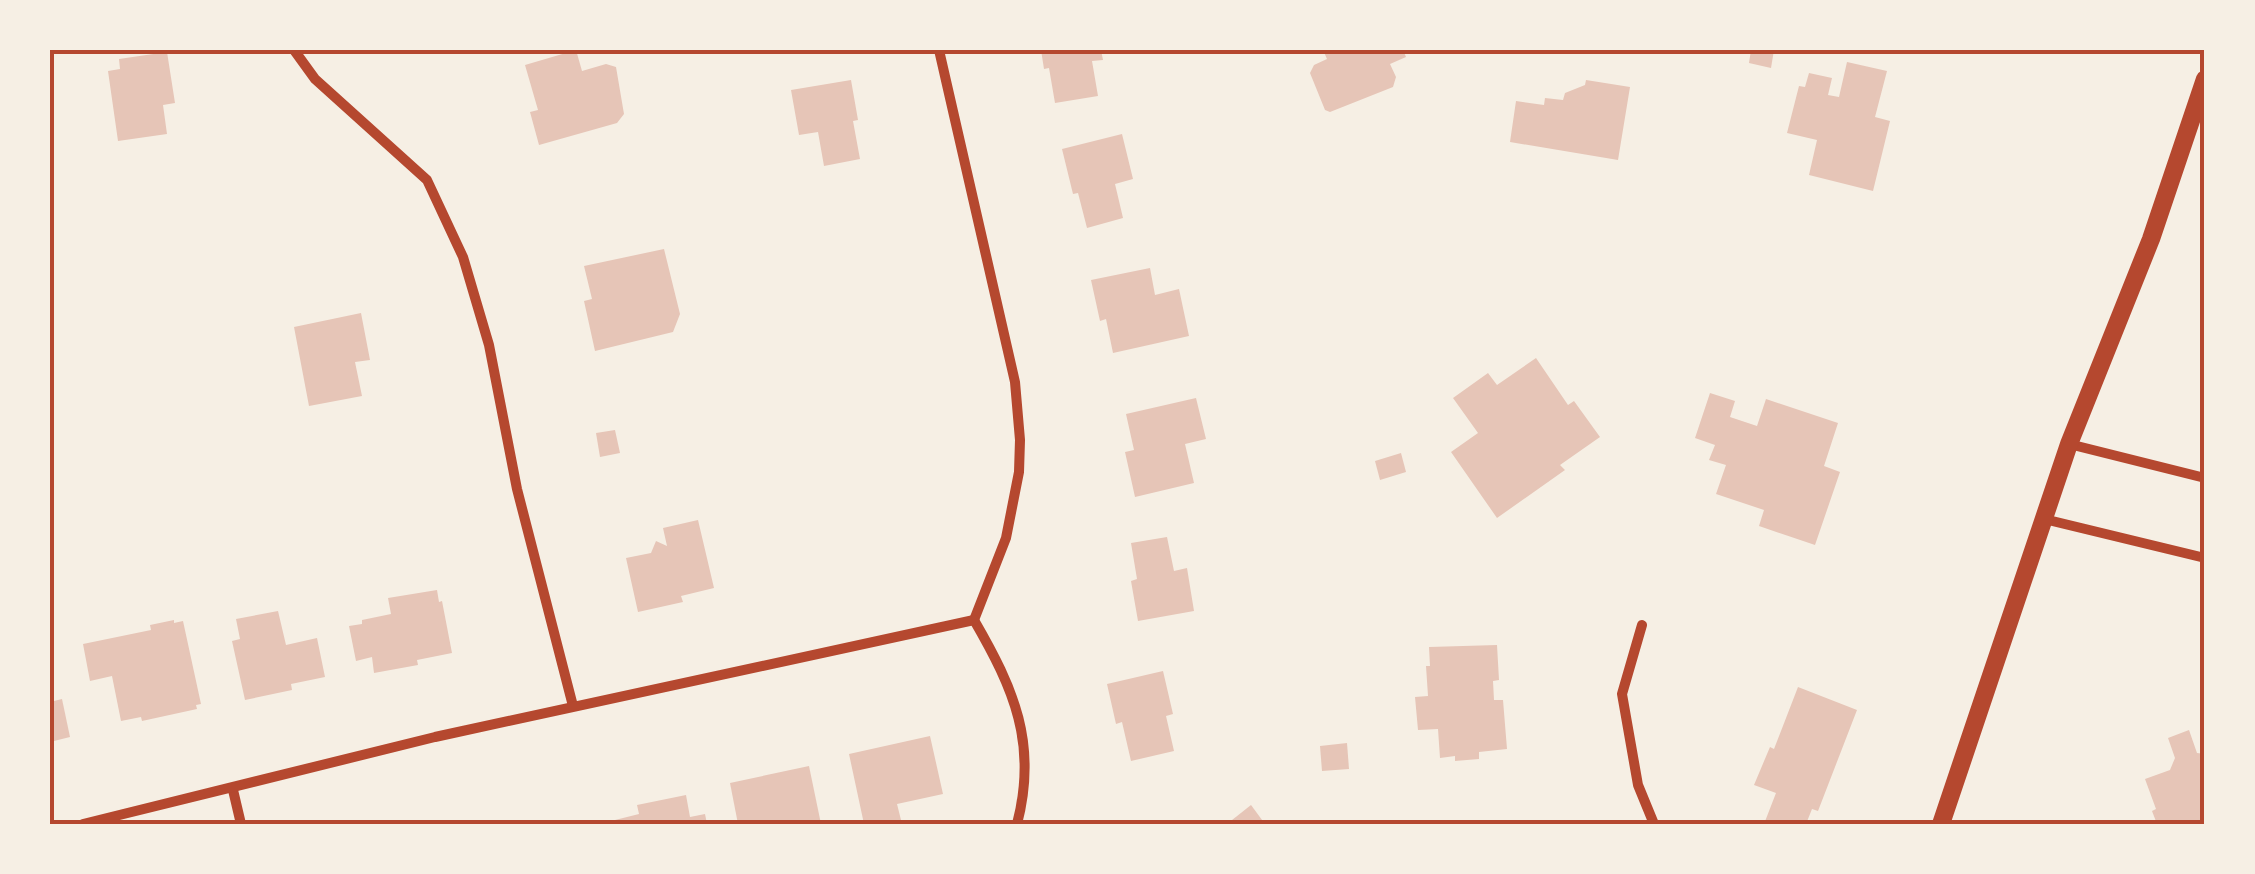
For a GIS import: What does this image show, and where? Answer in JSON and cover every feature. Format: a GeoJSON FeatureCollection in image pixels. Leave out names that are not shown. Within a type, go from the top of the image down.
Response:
{"type":"FeatureCollection","features":[{"type":"Feature","properties":{"kind":"street"},"geometry":{"type":"LineString","coordinates":[[294,50],[315,79],[427,180],[463,258],[490,345],[517,488],[573,706]]}},
{"type":"Feature","properties":{"kind":"street"},"geometry":{"type":"LineString","coordinates":[[939,50],[1015,382],[1020,440],[1019,472],[1006,538],[974,620]]}},
{"type":"Feature","properties":{"kind":"street"},"geometry":{"type":"LineString","coordinates":[[1941,824],[2069,444],[2151,239],[2205,79]]}},
{"type":"Feature","properties":{"kind":"street"},"geometry":{"type":"LineString","coordinates":[[2069,444],[2205,478]]}},
{"type":"Feature","properties":{"kind":"street"},"geometry":{"type":"LineString","coordinates":[[2044,519],[2205,558]]}},
{"type":"Feature","properties":{"kind":"street"},"geometry":{"type":"LineString","coordinates":[[83,824],[573,706],[974,620]]}},
{"type":"Feature","properties":{"kind":"street"},"geometry":{"type":"LineString","coordinates":[[974,620],[1003,671],[1017,706],[1025,746],[1025,793],[1017,824]]}},
{"type":"Feature","properties":{"kind":"street"},"geometry":{"type":"LineString","coordinates":[[1642,626],[1622,694],[1638,785],[1654,824]]}},
{"type":"Feature","properties":{"kind":"street"},"geometry":{"type":"LineString","coordinates":[[233,790],[241,824]]}},
{"type":"Feature","properties":{"kind":"building"},"geometry":{"type":"Polygon","coordinates":[[[576,50],[582,71],[606,64],[616,67],[624,114],[617,123],[539,145],[530,112],[538,110],[525,65],[576,50]]]}},
{"type":"Feature","properties":{"kind":"building"},"geometry":{"type":"Polygon","coordinates":[[[1041,50],[1101,50],[1103,60],[1092,61],[1098,96],[1055,103],[1049,68],[1044,69],[1041,50]]]}},
{"type":"Feature","properties":{"kind":"building"},"geometry":{"type":"Polygon","coordinates":[[[1323,50],[1403,50],[1406,57],[1390,64],[1396,77],[1393,87],[1330,112],[1325,110],[1310,73],[1314,65],[1327,59],[1323,50]]]}},
{"type":"Feature","properties":{"kind":"building"},"geometry":{"type":"Polygon","coordinates":[[[1751,50],[1774,50],[1771,68],[1749,63],[1751,50]]]}},
{"type":"Feature","properties":{"kind":"building"},"geometry":{"type":"Polygon","coordinates":[[[167,52],[175,103],[163,105],[167,134],[118,141],[108,71],[120,69],[119,59],[167,52]]]}},
{"type":"Feature","properties":{"kind":"building"},"geometry":{"type":"Polygon","coordinates":[[[1847,62],[1887,71],[1875,117],[1890,121],[1873,191],[1809,175],[1817,140],[1787,133],[1799,86],[1805,87],[1809,73],[1832,78],[1828,95],[1839,97],[1847,62]]]}},
{"type":"Feature","properties":{"kind":"building"},"geometry":{"type":"Polygon","coordinates":[[[851,80],[860,159],[824,166],[818,132],[799,135],[791,90],[851,80]]]}},
{"type":"Feature","properties":{"kind":"building"},"geometry":{"type":"Polygon","coordinates":[[[1586,80],[1630,87],[1618,160],[1510,142],[1516,101],[1544,105],[1545,98],[1563,100],[1565,93],[1585,85],[1586,80]]]}},
{"type":"Feature","properties":{"kind":"building"},"geometry":{"type":"Polygon","coordinates":[[[1122,134],[1133,179],[1115,184],[1123,218],[1087,228],[1078,193],[1073,194],[1062,149],[1122,134]]]}},
{"type":"Feature","properties":{"kind":"building"},"geometry":{"type":"Polygon","coordinates":[[[664,249],[680,314],[673,332],[595,351],[584,301],[592,299],[584,266],[664,249]]]}},
{"type":"Feature","properties":{"kind":"building"},"geometry":{"type":"Polygon","coordinates":[[[1150,268],[1155,295],[1179,289],[1189,336],[1113,353],[1106,319],[1100,321],[1091,280],[1150,268]]]}},
{"type":"Feature","properties":{"kind":"building"},"geometry":{"type":"Polygon","coordinates":[[[361,313],[370,360],[355,362],[362,396],[309,406],[294,327],[361,313]]]}},
{"type":"Feature","properties":{"kind":"building"},"geometry":{"type":"Polygon","coordinates":[[[1536,358],[1568,405],[1574,401],[1600,437],[1560,465],[1565,470],[1497,518],[1451,452],[1478,433],[1453,398],[1488,373],[1497,385],[1536,358]]]}},
{"type":"Feature","properties":{"kind":"building"},"geometry":{"type":"Polygon","coordinates":[[[1710,393],[1735,401],[1730,417],[1757,426],[1766,399],[1838,423],[1824,466],[1840,472],[1815,545],[1759,526],[1764,510],[1716,494],[1726,465],[1709,460],[1715,445],[1695,438],[1710,393]]]}},
{"type":"Feature","properties":{"kind":"building"},"geometry":{"type":"Polygon","coordinates":[[[1196,398],[1206,439],[1185,444],[1194,483],[1135,497],[1125,452],[1134,450],[1126,414],[1196,398]]]}},
{"type":"Feature","properties":{"kind":"building"},"geometry":{"type":"Polygon","coordinates":[[[615,430],[620,453],[600,457],[596,433],[615,430]]]}},
{"type":"Feature","properties":{"kind":"building"},"geometry":{"type":"Polygon","coordinates":[[[1401,453],[1406,472],[1380,480],[1375,461],[1401,453]]]}},
{"type":"Feature","properties":{"kind":"building"},"geometry":{"type":"Polygon","coordinates":[[[698,520],[714,588],[681,596],[683,602],[638,612],[626,558],[651,553],[656,541],[667,546],[663,528],[698,520]]]}},
{"type":"Feature","properties":{"kind":"building"},"geometry":{"type":"Polygon","coordinates":[[[1167,537],[1174,571],[1187,568],[1194,611],[1138,621],[1131,581],[1137,579],[1131,543],[1167,537]]]}},
{"type":"Feature","properties":{"kind":"building"},"geometry":{"type":"Polygon","coordinates":[[[437,590],[452,653],[417,660],[418,665],[374,673],[372,657],[356,661],[349,626],[391,614],[388,598],[437,590]]]}},
{"type":"Feature","properties":{"kind":"building"},"geometry":{"type":"Polygon","coordinates":[[[278,611],[286,645],[317,638],[325,677],[291,684],[292,690],[245,700],[232,641],[240,639],[236,619],[278,611]]]}},
{"type":"Feature","properties":{"kind":"building"},"geometry":{"type":"Polygon","coordinates":[[[183,621],[201,704],[196,705],[197,709],[142,721],[141,717],[121,721],[112,676],[90,681],[83,644],[151,630],[150,625],[183,621]]]}},
{"type":"Feature","properties":{"kind":"building"},"geometry":{"type":"Polygon","coordinates":[[[1497,645],[1499,680],[1493,681],[1494,700],[1503,700],[1507,749],[1479,752],[1479,759],[1440,758],[1438,729],[1418,730],[1415,697],[1428,696],[1429,647],[1497,645]]]}},
{"type":"Feature","properties":{"kind":"building"},"geometry":{"type":"Polygon","coordinates":[[[1163,671],[1173,714],[1166,716],[1174,751],[1131,761],[1122,722],[1116,724],[1107,684],[1163,671]]]}},
{"type":"Feature","properties":{"kind":"building"},"geometry":{"type":"Polygon","coordinates":[[[1798,687],[1857,710],[1818,811],[1812,809],[1806,824],[1764,824],[1776,793],[1754,785],[1770,747],[1774,749],[1798,687]]]}},
{"type":"Feature","properties":{"kind":"building"},"geometry":{"type":"Polygon","coordinates":[[[62,699],[70,737],[50,742],[50,702],[62,699]]]}},
{"type":"Feature","properties":{"kind":"building"},"geometry":{"type":"Polygon","coordinates":[[[2189,730],[2197,753],[2205,754],[2205,824],[2157,824],[2145,779],[2170,770],[2175,758],[2168,738],[2189,730]]]}},
{"type":"Feature","properties":{"kind":"building"},"geometry":{"type":"Polygon","coordinates":[[[930,736],[943,794],[897,804],[902,824],[864,824],[849,754],[930,736]]]}},
{"type":"Feature","properties":{"kind":"building"},"geometry":{"type":"Polygon","coordinates":[[[1347,743],[1349,769],[1322,771],[1320,746],[1347,743]]]}},
{"type":"Feature","properties":{"kind":"building"},"geometry":{"type":"Polygon","coordinates":[[[809,766],[821,824],[738,824],[730,783],[809,766]]]}},
{"type":"Feature","properties":{"kind":"building"},"geometry":{"type":"Polygon","coordinates":[[[686,795],[690,817],[705,814],[707,824],[599,824],[639,814],[637,805],[686,795]]]}},
{"type":"Feature","properties":{"kind":"building"},"geometry":{"type":"Polygon","coordinates":[[[1251,805],[1265,824],[1227,824],[1251,805]]]}}]}
